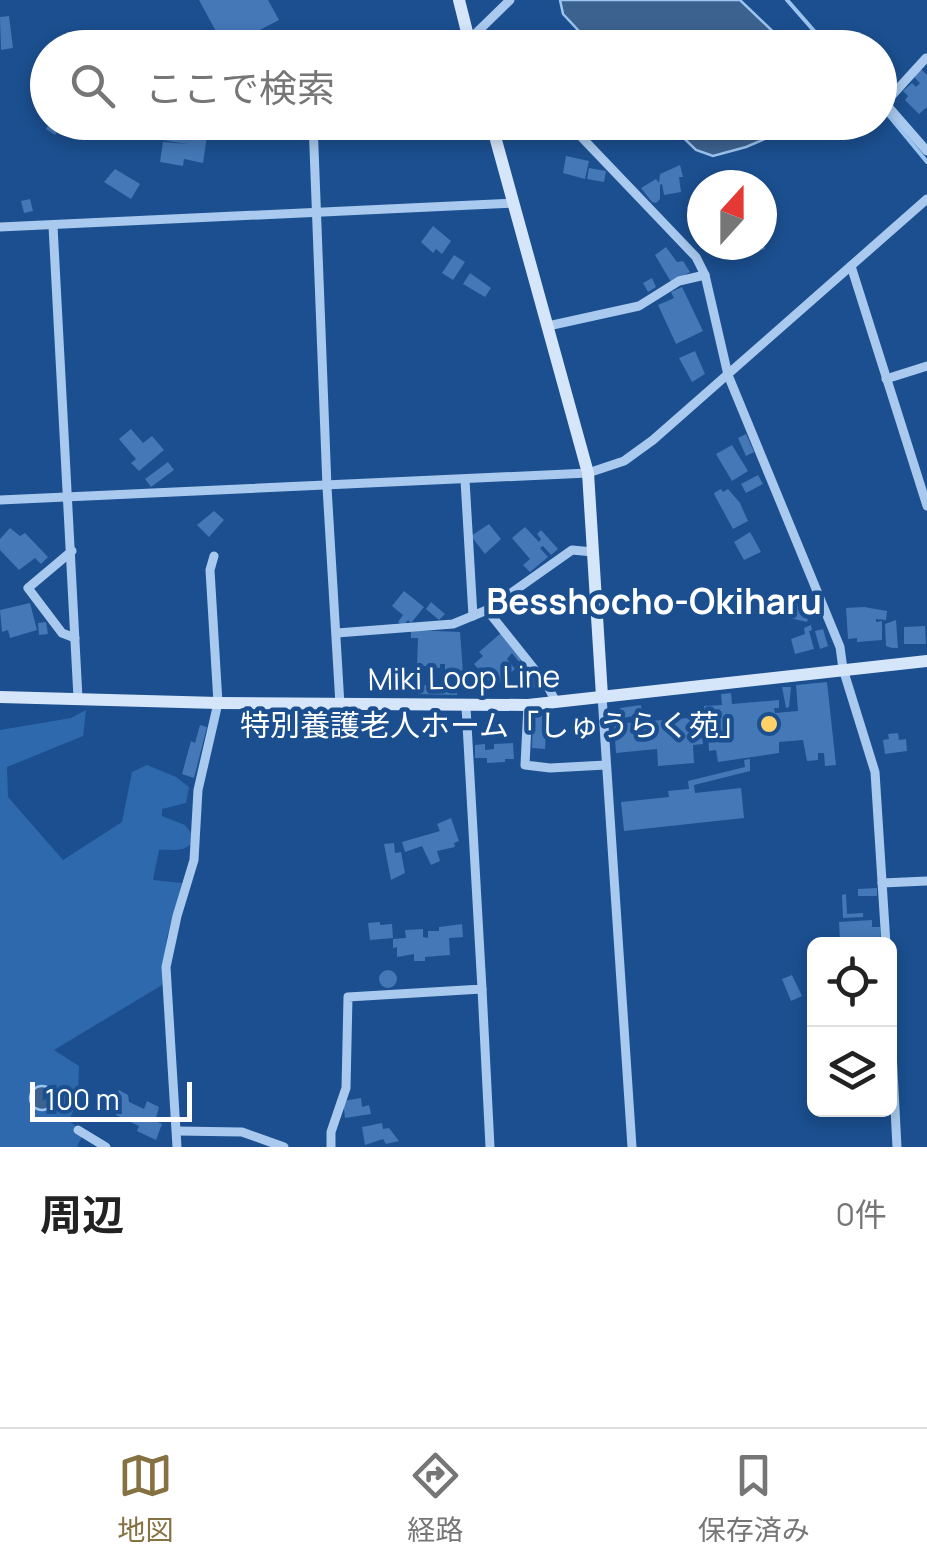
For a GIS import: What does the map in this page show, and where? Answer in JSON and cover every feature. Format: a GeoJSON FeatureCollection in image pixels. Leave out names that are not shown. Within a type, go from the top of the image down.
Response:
{"type":"FeatureCollection","features":[{"type":"Feature","properties":{"kind":"main road"},"geometry":{"type":"LineString","coordinates":[[459,0],[470,30]]}},
{"type":"Feature","properties":{"kind":"main road"},"geometry":{"type":"LineString","coordinates":[[497,140],[588,474],[602,696]]}},
{"type":"Feature","properties":{"kind":"main road","name":"Miki Loop Line"},"geometry":{"type":"LineString","coordinates":[[0,697],[528,705],[927,661]]}},
{"type":"Feature","properties":{"kind":"street"},"geometry":{"type":"LineString","coordinates":[[482,30],[510,0]]}},
{"type":"Feature","properties":{"kind":"street"},"geometry":{"type":"LineString","coordinates":[[897,89],[926,58]]}},
{"type":"Feature","properties":{"kind":"street"},"geometry":{"type":"LineString","coordinates":[[897,116],[927,151]]}},
{"type":"Feature","properties":{"kind":"street"},"geometry":{"type":"LineString","coordinates":[[314,140],[340,705]]}},
{"type":"Feature","properties":{"kind":"street"},"geometry":{"type":"LineString","coordinates":[[584,140],[696,258],[704,274],[728,374],[840,647],[842,669],[874,772],[886,937]]}},
{"type":"Feature","properties":{"kind":"street"},"geometry":{"type":"LineString","coordinates":[[0,500],[588,474],[624,461],[927,199]]}},
{"type":"Feature","properties":{"kind":"street"},"geometry":{"type":"LineString","coordinates":[[0,227],[514,203]]}},
{"type":"Feature","properties":{"kind":"street"},"geometry":{"type":"LineString","coordinates":[[54,226],[78,698]]}},
{"type":"Feature","properties":{"kind":"street"},"geometry":{"type":"LineString","coordinates":[[850,266],[927,506]]}},
{"type":"Feature","properties":{"kind":"street"},"geometry":{"type":"LineString","coordinates":[[548,326],[639,306],[679,281],[704,274]]}},
{"type":"Feature","properties":{"kind":"street"},"geometry":{"type":"LineString","coordinates":[[886,379],[927,366]]}},
{"type":"Feature","properties":{"kind":"street"},"geometry":{"type":"LineString","coordinates":[[466,480],[473,616]]}},
{"type":"Feature","properties":{"kind":"street"},"geometry":{"type":"LineString","coordinates":[[337,632],[437,626],[473,616],[572,550],[593,552]]}},
{"type":"Feature","properties":{"kind":"street"},"geometry":{"type":"LineString","coordinates":[[72,552],[28,588],[62,633],[75,638]]}},
{"type":"Feature","properties":{"kind":"street"},"geometry":{"type":"LineString","coordinates":[[177,1147],[166,967],[194,860],[198,790],[218,703],[210,570],[214,556]]}},
{"type":"Feature","properties":{"kind":"street"},"geometry":{"type":"LineString","coordinates":[[486,610],[548,685],[556,702]]}},
{"type":"Feature","properties":{"kind":"street"},"geometry":{"type":"LineString","coordinates":[[602,696],[632,1147]]}},
{"type":"Feature","properties":{"kind":"street"},"geometry":{"type":"LineString","coordinates":[[528,705],[525,765],[606,765]]}},
{"type":"Feature","properties":{"kind":"street"},"geometry":{"type":"LineString","coordinates":[[466,706],[490,1147]]}},
{"type":"Feature","properties":{"kind":"street"},"geometry":{"type":"LineString","coordinates":[[882,884],[927,881]]}},
{"type":"Feature","properties":{"kind":"street"},"geometry":{"type":"LineString","coordinates":[[331,1147],[331,1132],[346,1088],[348,997],[482,988]]}},
{"type":"Feature","properties":{"kind":"street"},"geometry":{"type":"LineString","coordinates":[[891,1027],[897,1147]]}},
{"type":"Feature","properties":{"kind":"street"},"geometry":{"type":"LineString","coordinates":[[78,1130],[106,1147]]}},
{"type":"Feature","properties":{"kind":"street"},"geometry":{"type":"LineString","coordinates":[[176,1131],[242,1132],[284,1147]]}},
{"type":"Feature","properties":{"kind":"shaded area"},"geometry":{"type":"Polygon","coordinates":[[[560,0],[740,0],[771,30],[578,30],[563,14],[560,0]]]}},
{"type":"Feature","properties":{"kind":"shaded area"},"geometry":{"type":"Polygon","coordinates":[[[686,140],[763,140],[713,156],[696,150],[686,140]]]}},
{"type":"Feature","properties":{"kind":"shaded area"},"geometry":{"type":"Polygon","coordinates":[[[86,710],[83,736],[7,767],[8,797],[63,860],[122,822],[132,772],[147,765],[189,787],[186,803],[162,809],[162,816],[185,825],[194,837],[184,848],[159,850],[153,880],[182,883],[167,937],[162,985],[54,1050],[79,1066],[78,1099],[69,1121],[84,1132],[77,1147],[0,1147],[0,730],[71,718],[86,710]]]}},
{"type":"Feature","properties":{"kind":"shaded area"},"geometry":{"type":"Polygon","coordinates":[[[42,1086],[51,1089],[51,1107],[42,1110],[33,1107],[30,1098],[33,1089],[42,1086]]]}},
{"type":"Feature","properties":{"kind":"building"},"geometry":{"type":"Polygon","coordinates":[[[199,0],[268,0],[279,20],[260,30],[215,30],[199,0]]]}},
{"type":"Feature","properties":{"kind":"building"},"geometry":{"type":"Polygon","coordinates":[[[9,16],[13,48],[1,50],[0,17],[9,16]]]}},
{"type":"Feature","properties":{"kind":"building"},"geometry":{"type":"Polygon","coordinates":[[[921,69],[927,75],[927,107],[919,114],[905,100],[908,96],[903,91],[912,83],[916,87],[920,83],[914,77],[921,69]]]}},
{"type":"Feature","properties":{"kind":"building"},"geometry":{"type":"Polygon","coordinates":[[[162,140],[206,140],[203,163],[184,159],[183,166],[160,162],[163,142],[188,144],[162,140]]]}},
{"type":"Feature","properties":{"kind":"building"},"geometry":{"type":"Polygon","coordinates":[[[566,156],[589,161],[585,179],[563,173],[566,156]]]}},
{"type":"Feature","properties":{"kind":"building"},"geometry":{"type":"Polygon","coordinates":[[[680,165],[681,192],[664,195],[662,184],[660,199],[652,202],[641,188],[656,179],[659,183],[660,174],[680,165]]]}},
{"type":"Feature","properties":{"kind":"building"},"geometry":{"type":"Polygon","coordinates":[[[589,168],[606,171],[604,182],[587,179],[589,168]]]}},
{"type":"Feature","properties":{"kind":"building"},"geometry":{"type":"Polygon","coordinates":[[[115,169],[140,184],[131,199],[104,182],[115,169]]]}},
{"type":"Feature","properties":{"kind":"building"},"geometry":{"type":"Polygon","coordinates":[[[30,199],[33,211],[24,213],[21,201],[30,199]]]}},
{"type":"Feature","properties":{"kind":"building"},"geometry":{"type":"Polygon","coordinates":[[[433,226],[451,241],[442,254],[436,249],[433,253],[421,242],[433,226]]]}},
{"type":"Feature","properties":{"kind":"building"},"geometry":{"type":"Polygon","coordinates":[[[666,247],[690,272],[671,282],[655,255],[666,247]]]}},
{"type":"Feature","properties":{"kind":"building"},"geometry":{"type":"Polygon","coordinates":[[[454,255],[465,262],[453,280],[442,273],[454,255]]]}},
{"type":"Feature","properties":{"kind":"building"},"geometry":{"type":"Polygon","coordinates":[[[470,273],[491,288],[485,297],[463,284],[470,273]]]}},
{"type":"Feature","properties":{"kind":"building"},"geometry":{"type":"Polygon","coordinates":[[[652,278],[656,287],[648,292],[643,283],[652,278]]]}},
{"type":"Feature","properties":{"kind":"building"},"geometry":{"type":"Polygon","coordinates":[[[682,287],[703,331],[676,344],[658,305],[674,298],[671,292],[682,287]]]}},
{"type":"Feature","properties":{"kind":"building"},"geometry":{"type":"Polygon","coordinates":[[[695,351],[705,374],[692,382],[679,358],[695,351]]]}},
{"type":"Feature","properties":{"kind":"building"},"geometry":{"type":"Polygon","coordinates":[[[131,429],[143,443],[152,436],[164,450],[139,471],[131,463],[136,459],[119,439],[131,429]]]}},
{"type":"Feature","properties":{"kind":"building"},"geometry":{"type":"Polygon","coordinates":[[[746,434],[754,452],[746,456],[738,438],[746,434]]]}},
{"type":"Feature","properties":{"kind":"building"},"geometry":{"type":"Polygon","coordinates":[[[732,445],[748,471],[732,481],[716,454],[732,445]]]}},
{"type":"Feature","properties":{"kind":"building"},"geometry":{"type":"Polygon","coordinates":[[[168,462],[174,470],[151,487],[145,479],[168,462]]]}},
{"type":"Feature","properties":{"kind":"building"},"geometry":{"type":"Polygon","coordinates":[[[758,475],[763,484],[746,493],[741,484],[758,475]]]}},
{"type":"Feature","properties":{"kind":"building"},"geometry":{"type":"Polygon","coordinates":[[[728,489],[740,503],[748,521],[733,529],[714,493],[728,489]]]}},
{"type":"Feature","properties":{"kind":"building"},"geometry":{"type":"Polygon","coordinates":[[[214,511],[224,520],[209,537],[197,525],[214,511]]]}},
{"type":"Feature","properties":{"kind":"building"},"geometry":{"type":"Polygon","coordinates":[[[489,524],[501,539],[485,554],[471,536],[489,524]]]}},
{"type":"Feature","properties":{"kind":"building"},"geometry":{"type":"Polygon","coordinates":[[[525,527],[539,542],[537,534],[541,530],[558,549],[551,555],[543,546],[540,548],[548,557],[530,572],[523,565],[530,559],[512,538],[525,527]]]}},
{"type":"Feature","properties":{"kind":"building"},"geometry":{"type":"Polygon","coordinates":[[[10,528],[20,536],[25,533],[48,557],[41,564],[35,558],[19,570],[0,550],[0,539],[10,528]]]}},
{"type":"Feature","properties":{"kind":"building"},"geometry":{"type":"Polygon","coordinates":[[[750,532],[761,552],[744,560],[734,542],[750,532]]]}},
{"type":"Feature","properties":{"kind":"building"},"geometry":{"type":"Polygon","coordinates":[[[404,591],[424,607],[411,623],[408,620],[403,626],[398,622],[403,615],[392,606],[404,591]]]}},
{"type":"Feature","properties":{"kind":"building"},"geometry":{"type":"Polygon","coordinates":[[[431,602],[445,614],[439,620],[426,609],[431,602]]]}},
{"type":"Feature","properties":{"kind":"building"},"geometry":{"type":"Polygon","coordinates":[[[789,602],[811,607],[807,622],[785,617],[789,602]]]}},
{"type":"Feature","properties":{"kind":"building"},"geometry":{"type":"Polygon","coordinates":[[[30,603],[37,630],[10,638],[8,630],[2,632],[0,610],[30,603]]]}},
{"type":"Feature","properties":{"kind":"building"},"geometry":{"type":"Polygon","coordinates":[[[846,608],[887,611],[886,620],[876,619],[882,621],[882,640],[848,639],[846,608]]]}},
{"type":"Feature","properties":{"kind":"building"},"geometry":{"type":"Polygon","coordinates":[[[896,620],[898,648],[892,648],[886,646],[885,624],[896,620]]]}},
{"type":"Feature","properties":{"kind":"building"},"geometry":{"type":"Polygon","coordinates":[[[46,622],[48,634],[39,635],[38,623],[46,622]]]}},
{"type":"Feature","properties":{"kind":"building"},"geometry":{"type":"Polygon","coordinates":[[[811,625],[814,649],[795,654],[791,639],[805,634],[804,628],[811,625]]]}},
{"type":"Feature","properties":{"kind":"building"},"geometry":{"type":"Polygon","coordinates":[[[925,626],[926,644],[904,644],[904,627],[925,626]]]}},
{"type":"Feature","properties":{"kind":"building"},"geometry":{"type":"Polygon","coordinates":[[[823,629],[828,646],[820,649],[815,631],[823,629]]]}},
{"type":"Feature","properties":{"kind":"building"},"geometry":{"type":"Polygon","coordinates":[[[411,630],[460,632],[463,672],[445,672],[445,664],[440,664],[440,668],[417,665],[418,638],[411,638],[411,630]]]}},
{"type":"Feature","properties":{"kind":"building"},"geometry":{"type":"Polygon","coordinates":[[[501,633],[523,658],[519,662],[512,653],[507,659],[515,669],[494,687],[474,664],[483,656],[479,652],[501,633]]]}},
{"type":"Feature","properties":{"kind":"building"},"geometry":{"type":"Polygon","coordinates":[[[523,660],[540,684],[533,689],[515,667],[523,660]]]}},
{"type":"Feature","properties":{"kind":"building","name":"特別養護老人ホーム「しゅうらく苑」"},"geometry":{"type":"Polygon","coordinates":[[[827,682],[836,765],[825,766],[824,753],[818,753],[818,760],[807,761],[803,740],[779,742],[779,753],[718,762],[716,750],[709,751],[708,735],[702,735],[703,744],[693,745],[694,763],[658,766],[657,749],[616,753],[614,724],[700,717],[700,725],[706,724],[704,706],[722,705],[721,694],[731,693],[732,704],[779,700],[775,713],[798,711],[796,685],[827,682]]]}},
{"type":"Feature","properties":{"kind":"building"},"geometry":{"type":"Polygon","coordinates":[[[418,685],[457,686],[457,695],[418,694],[418,685]]]}},
{"type":"Feature","properties":{"kind":"building"},"geometry":{"type":"Polygon","coordinates":[[[782,687],[791,687],[786,708],[782,687]]]}},
{"type":"Feature","properties":{"kind":"building"},"geometry":{"type":"Polygon","coordinates":[[[641,705],[642,715],[621,718],[620,708],[641,705]]]}},
{"type":"Feature","properties":{"kind":"building"},"geometry":{"type":"Polygon","coordinates":[[[533,714],[547,714],[545,749],[532,748],[533,714]]]}},
{"type":"Feature","properties":{"kind":"building"},"geometry":{"type":"Polygon","coordinates":[[[200,725],[207,727],[194,778],[182,774],[200,725]]]}},
{"type":"Feature","properties":{"kind":"building"},"geometry":{"type":"Polygon","coordinates":[[[898,733],[899,740],[906,739],[907,751],[885,754],[883,740],[889,739],[888,734],[898,733]]]}},
{"type":"Feature","properties":{"kind":"building"},"geometry":{"type":"Polygon","coordinates":[[[513,743],[514,759],[487,763],[487,758],[475,758],[475,745],[485,744],[485,750],[494,749],[494,744],[513,743]]]}},
{"type":"Feature","properties":{"kind":"building"},"geometry":{"type":"Polygon","coordinates":[[[750,759],[750,771],[694,785],[695,793],[741,788],[744,818],[624,831],[621,802],[669,797],[668,791],[689,789],[688,781],[745,767],[744,760],[750,759]]]}},
{"type":"Feature","properties":{"kind":"building"},"geometry":{"type":"Polygon","coordinates":[[[451,818],[459,841],[454,843],[455,847],[437,851],[440,861],[431,865],[422,846],[405,852],[402,842],[440,831],[437,824],[451,818]]]}},
{"type":"Feature","properties":{"kind":"building"},"geometry":{"type":"Polygon","coordinates":[[[394,843],[395,853],[401,852],[405,873],[391,880],[384,844],[394,843]]]}},
{"type":"Feature","properties":{"kind":"building"},"geometry":{"type":"Polygon","coordinates":[[[877,888],[877,896],[858,896],[858,889],[877,888]]]}},
{"type":"Feature","properties":{"kind":"building"},"geometry":{"type":"Polygon","coordinates":[[[846,894],[847,914],[863,913],[863,917],[843,918],[842,895],[846,894]]]}},
{"type":"Feature","properties":{"kind":"building"},"geometry":{"type":"Polygon","coordinates":[[[872,920],[872,927],[880,927],[881,937],[840,937],[839,922],[872,920]]]}},
{"type":"Feature","properties":{"kind":"building"},"geometry":{"type":"Polygon","coordinates":[[[368,923],[392,924],[393,938],[370,940],[368,923]]]}},
{"type":"Feature","properties":{"kind":"building"},"geometry":{"type":"Polygon","coordinates":[[[462,924],[463,937],[449,938],[450,955],[414,961],[414,954],[397,957],[397,947],[393,948],[393,939],[406,938],[405,930],[423,929],[423,937],[428,938],[428,931],[462,924]]]}},
{"type":"Feature","properties":{"kind":"building"},"geometry":{"type":"Polygon","coordinates":[[[388,970],[397,979],[388,988],[379,979],[388,970]]]}},
{"type":"Feature","properties":{"kind":"building"},"geometry":{"type":"Polygon","coordinates":[[[792,975],[802,996],[791,1001],[782,979],[792,975]]]}},
{"type":"Feature","properties":{"kind":"building"},"geometry":{"type":"Polygon","coordinates":[[[119,1090],[128,1095],[129,1102],[144,1109],[147,1101],[159,1107],[155,1121],[162,1124],[156,1140],[116,1115],[120,1106],[113,1103],[119,1090]]]}},
{"type":"Feature","properties":{"kind":"building"},"geometry":{"type":"Polygon","coordinates":[[[361,1098],[362,1107],[369,1105],[371,1114],[345,1118],[343,1101],[361,1098]]]}},
{"type":"Feature","properties":{"kind":"building"},"geometry":{"type":"Polygon","coordinates":[[[382,1123],[383,1129],[389,1128],[399,1141],[386,1144],[383,1139],[365,1145],[362,1127],[382,1123]]]}},
{"type":"Feature","properties":{"kind":"waterway"},"geometry":{"type":"LineString","coordinates":[[787,0],[813,30]]}},
{"type":"Feature","properties":{"kind":"waterway"},"geometry":{"type":"LineString","coordinates":[[897,126],[927,162]]}},
{"type":"Feature","properties":{"kind":"place","name":"特別養護老人ホーム「しゅうらく苑」"},"geometry":{"type":"Point","coordinates":[769,724]}},
{"type":"Feature","properties":{"kind":"district","name":"Besshocho-Okiharu"},"geometry":{"type":"Point","coordinates":[654,601]}}]}
